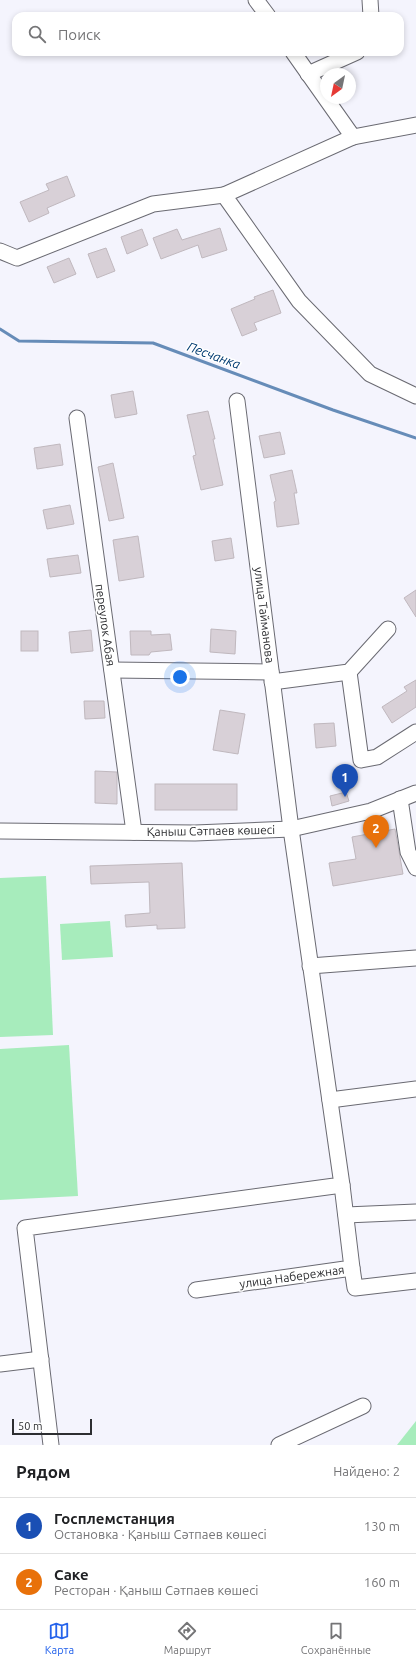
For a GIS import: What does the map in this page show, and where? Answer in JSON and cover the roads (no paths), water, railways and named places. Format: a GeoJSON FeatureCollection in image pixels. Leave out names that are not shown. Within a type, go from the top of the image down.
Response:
{"type":"FeatureCollection","features":[{"type":"Feature","properties":{"kind":"street"},"geometry":{"type":"LineString","coordinates":[[256,0],[265,12]]}},
{"type":"Feature","properties":{"kind":"street"},"geometry":{"type":"LineString","coordinates":[[370,0],[371,12]]}},
{"type":"Feature","properties":{"kind":"street"},"geometry":{"type":"LineString","coordinates":[[296,56],[353,137]]}},
{"type":"Feature","properties":{"kind":"street"},"geometry":{"type":"LineString","coordinates":[[308,74],[348,56]]}},
{"type":"Feature","properties":{"kind":"street"},"geometry":{"type":"LineString","coordinates":[[0,260],[17,258],[153,204],[224,195],[353,137],[416,125]]}},
{"type":"Feature","properties":{"kind":"street"},"geometry":{"type":"LineString","coordinates":[[224,195],[299,301],[370,374],[416,396]]}},
{"type":"Feature","properties":{"kind":"street"},"geometry":{"type":"LineString","coordinates":[[0,251],[17,258]]}},
{"type":"Feature","properties":{"kind":"street","name":"улица Тайманова"},"geometry":{"type":"LineString","coordinates":[[237,401],[291,829],[310,966]]}},
{"type":"Feature","properties":{"kind":"street","name":"переулок Абая"},"geometry":{"type":"LineString","coordinates":[[78,418],[134,832]]}},
{"type":"Feature","properties":{"kind":"street"},"geometry":{"type":"LineString","coordinates":[[112,670],[272,677],[349,672],[388,629]]}},
{"type":"Feature","properties":{"kind":"street"},"geometry":{"type":"LineString","coordinates":[[349,672],[361,760],[377,757],[416,732]]}},
{"type":"Feature","properties":{"kind":"street","name":"Қаныш Сәтпаев көшесі"},"geometry":{"type":"LineString","coordinates":[[0,830],[194,833],[291,829],[371,811],[416,792]]}},
{"type":"Feature","properties":{"kind":"street"},"geometry":{"type":"LineString","coordinates":[[400,799],[408,852],[416,868]]}},
{"type":"Feature","properties":{"kind":"street"},"geometry":{"type":"LineString","coordinates":[[310,966],[416,958]]}},
{"type":"Feature","properties":{"kind":"street","name":"улица Набережная"},"geometry":{"type":"LineString","coordinates":[[196,1290],[352,1268],[342,1185],[310,966]]}},
{"type":"Feature","properties":{"kind":"street"},"geometry":{"type":"LineString","coordinates":[[330,1100],[416,1089]]}},
{"type":"Feature","properties":{"kind":"street"},"geometry":{"type":"LineString","coordinates":[[51,1445],[25,1228],[342,1185]]}},
{"type":"Feature","properties":{"kind":"street"},"geometry":{"type":"LineString","coordinates":[[346,1215],[416,1212]]}},
{"type":"Feature","properties":{"kind":"street"},"geometry":{"type":"LineString","coordinates":[[352,1268],[355,1288],[416,1281]]}},
{"type":"Feature","properties":{"kind":"street"},"geometry":{"type":"LineString","coordinates":[[0,1364],[40,1359]]}},
{"type":"Feature","properties":{"kind":"street"},"geometry":{"type":"LineString","coordinates":[[279,1445],[363,1406]]}},
{"type":"Feature","properties":{"kind":"waterway","name":"Песчанка"},"geometry":{"type":"LineString","coordinates":[[0,329],[19,341],[153,343],[333,410],[416,438]]}},
{"type":"Feature","properties":{"kind":"place","name":"Госплемстанция"},"geometry":{"type":"Point","coordinates":[345,797]}},
{"type":"Feature","properties":{"kind":"place","name":"Саке"},"geometry":{"type":"Point","coordinates":[376,848]}}]}
